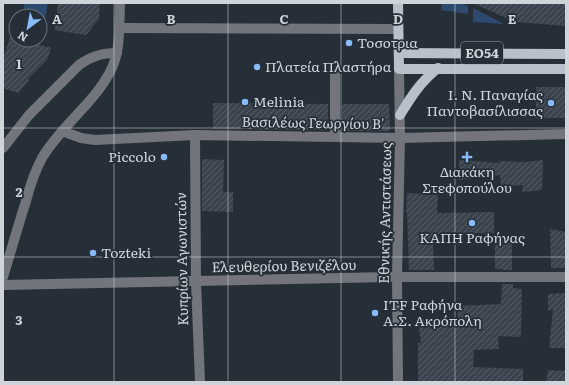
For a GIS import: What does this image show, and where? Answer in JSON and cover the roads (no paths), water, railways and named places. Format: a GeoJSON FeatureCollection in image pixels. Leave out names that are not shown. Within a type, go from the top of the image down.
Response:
{"type":"FeatureCollection","features":[{"type":"Feature","properties":{"kind":"main road"},"geometry":{"type":"LineString","coordinates":[[398,3],[399,69]]}},
{"type":"Feature","properties":{"kind":"main road","name":"ΕΟ54"},"geometry":{"type":"LineString","coordinates":[[399,53],[566,54]]}},
{"type":"Feature","properties":{"kind":"main road"},"geometry":{"type":"LineString","coordinates":[[400,115],[412,95],[427,77],[438,68]]}},
{"type":"Feature","properties":{"kind":"main road","name":"ΕΟ54"},"geometry":{"type":"LineString","coordinates":[[399,69],[566,69]]}},
{"type":"Feature","properties":{"kind":"street"},"geometry":{"type":"LineString","coordinates":[[3,277],[31,184],[42,158],[62,131],[102,86],[111,71],[117,53],[120,3]]}},
{"type":"Feature","properties":{"kind":"street"},"geometry":{"type":"LineString","coordinates":[[119,28],[398,30]]}},
{"type":"Feature","properties":{"kind":"street"},"geometry":{"type":"LineString","coordinates":[[3,148],[37,106],[79,65],[88,58],[98,54],[117,53]]}},
{"type":"Feature","properties":{"kind":"street","name":"Εθνικής Αντιστάσεως"},"geometry":{"type":"LineString","coordinates":[[398,382],[397,277],[400,138],[399,69]]}},
{"type":"Feature","properties":{"kind":"street"},"geometry":{"type":"LineString","coordinates":[[335,74],[335,137]]}},
{"type":"Feature","properties":{"kind":"street","name":"Βασιλέως Γεωργίου Β'"},"geometry":{"type":"LineString","coordinates":[[62,131],[82,138],[95,140],[195,135],[400,138],[566,134]]}},
{"type":"Feature","properties":{"kind":"street","name":"Κυπρίων Αγωνιστών"},"geometry":{"type":"LineString","coordinates":[[195,135],[196,282],[200,382]]}},
{"type":"Feature","properties":{"kind":"street","name":"Ελευθερίου Βενιζέλου"},"geometry":{"type":"LineString","coordinates":[[3,285],[397,277],[566,277]]}},
{"type":"Feature","properties":{"kind":"place","name":"Τοσοτρια"},"geometry":{"type":"Point","coordinates":[349,43]}},
{"type":"Feature","properties":{"kind":"place","name":"Πλατεία Πλαστήρα"},"geometry":{"type":"Point","coordinates":[257,67]}},
{"type":"Feature","properties":{"kind":"place","name":"Melinia"},"geometry":{"type":"Point","coordinates":[245,102]}},
{"type":"Feature","properties":{"kind":"place","name":"Ι. Ν. Παναγίας Παντοβασίλισσας"},"geometry":{"type":"Point","coordinates":[551,103]}},
{"type":"Feature","properties":{"kind":"place","name":"Piccolo"},"geometry":{"type":"Point","coordinates":[164,157]}},
{"type":"Feature","properties":{"kind":"place","name":"Διακάκη Στεφοπούλου"},"geometry":{"type":"Point","coordinates":[467,157]}},
{"type":"Feature","properties":{"kind":"place","name":"ΚΑΠΗ Ραφήνας"},"geometry":{"type":"Point","coordinates":[472,223]}},
{"type":"Feature","properties":{"kind":"place","name":"Tozteki"},"geometry":{"type":"Point","coordinates":[93,253]}},
{"type":"Feature","properties":{"kind":"place","name":"ITF Ραφήνα Α.Σ. Ακρόπολη"},"geometry":{"type":"Point","coordinates":[375,313]}}]}
